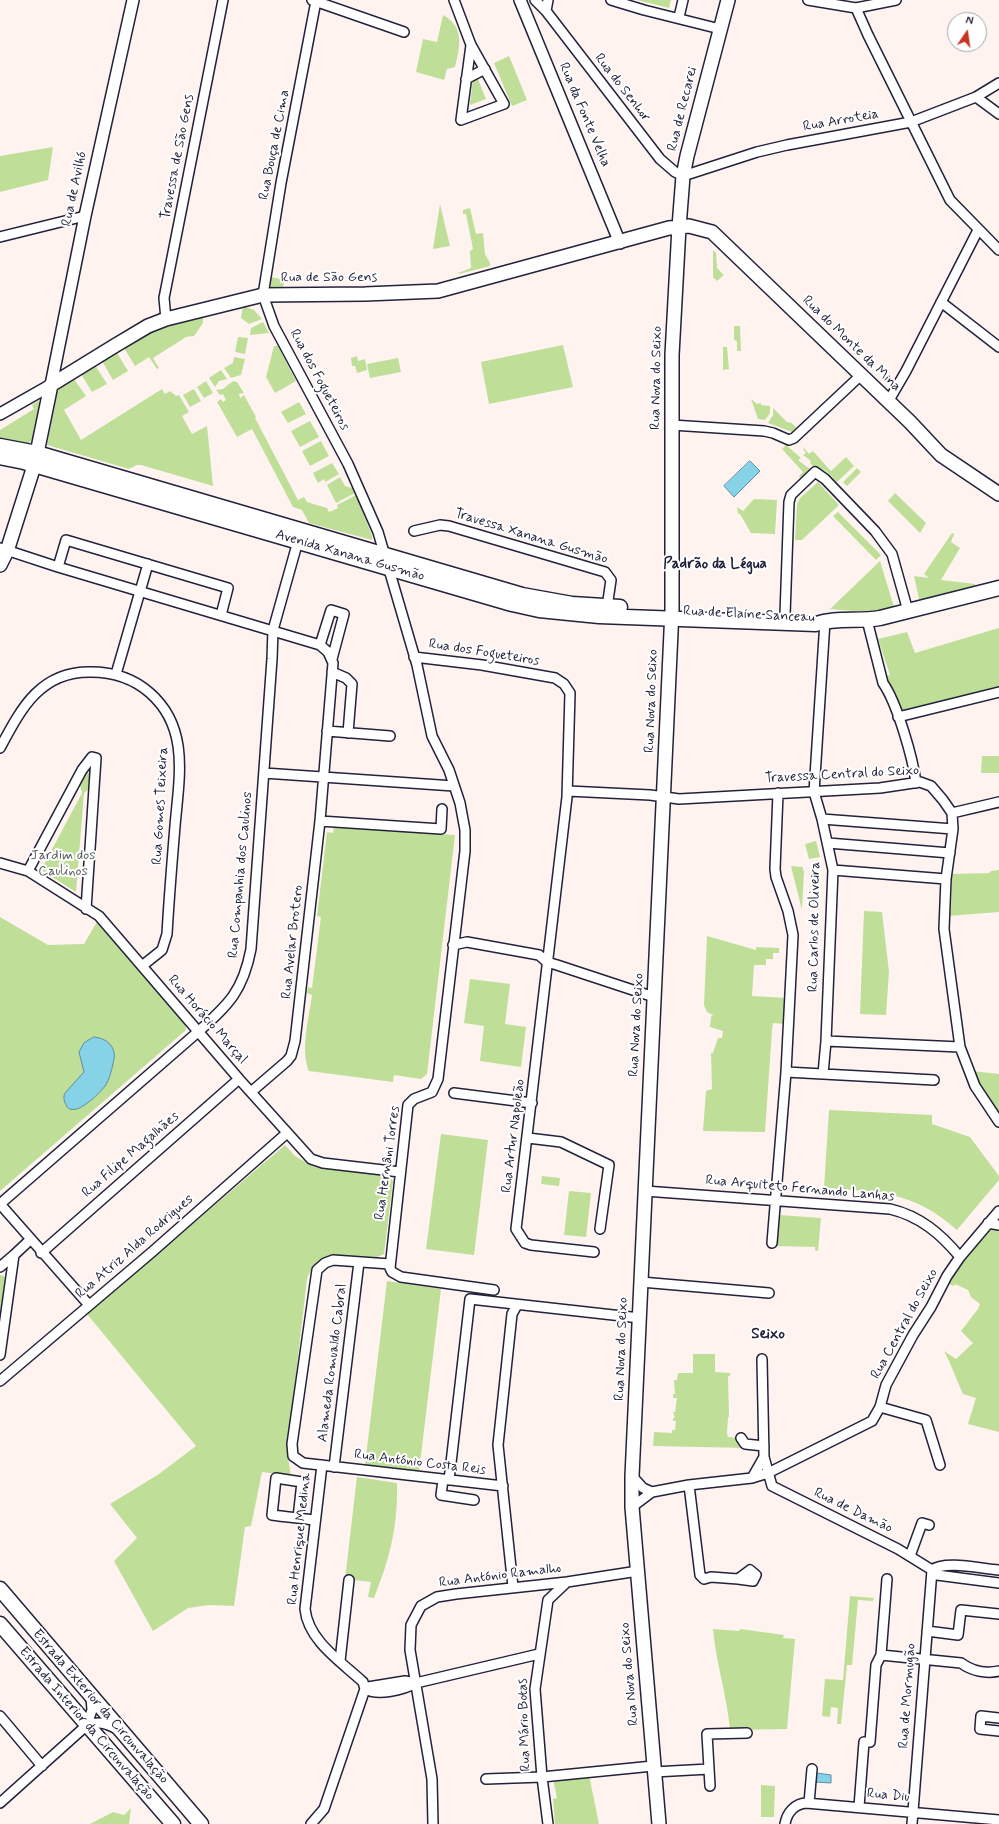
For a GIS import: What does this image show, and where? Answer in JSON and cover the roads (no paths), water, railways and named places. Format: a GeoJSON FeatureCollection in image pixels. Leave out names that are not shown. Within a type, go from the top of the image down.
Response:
{"type":"FeatureCollection","features":[{"type":"Feature","properties":{"kind":"main road","name":"Rua de Recarei"},"geometry":{"type":"LineString","coordinates":[[679,227],[683,176],[728,0]]}},
{"type":"Feature","properties":{"kind":"main road","name":"Rua do Monte da Mina"},"geometry":{"type":"LineString","coordinates":[[679,227],[689,226],[712,232],[941,455],[999,494]]}},
{"type":"Feature","properties":{"kind":"main road","name":"Rua de São Gens"},"geometry":{"type":"LineString","coordinates":[[51,386],[136,333],[166,319],[263,294],[430,292],[679,227]]}},
{"type":"Feature","properties":{"kind":"main road","name":"Rua Nova do Seixo"},"geometry":{"type":"LineString","coordinates":[[659,1824],[653,1769],[632,1507],[632,1476],[672,614],[672,355],[679,227]]}},
{"type":"Feature","properties":{"kind":"main road"},"geometry":{"type":"LineString","coordinates":[[0,564],[35,460],[51,386]]}},
{"type":"Feature","properties":{"kind":"main road","name":"Avenida Xanana Gusmão"},"geometry":{"type":"LineString","coordinates":[[0,446],[35,460],[298,541],[386,560],[512,604],[539,610],[599,616],[672,614]]}},
{"type":"Feature","properties":{"kind":"main road","name":"Avenida Xanana Gusmão"},"geometry":{"type":"LineString","coordinates":[[0,457],[35,460],[386,560],[522,595],[572,604],[672,614]]}},
{"type":"Feature","properties":{"kind":"main road","name":"Rua de Elaine Sanceau"},"geometry":{"type":"LineString","coordinates":[[672,614],[809,624],[825,621],[867,620],[999,588]]}},
{"type":"Feature","properties":{"kind":"main road","name":"Rua de Elaine Sanceau"},"geometry":{"type":"LineString","coordinates":[[672,614],[815,616],[825,621]]}},
{"type":"Feature","properties":{"kind":"main road","name":"Estrada Exterior da Circunvalação"},"geometry":{"type":"LineString","coordinates":[[0,1590],[90,1692],[201,1824]]}},
{"type":"Feature","properties":{"kind":"main road"},"geometry":{"type":"LineString","coordinates":[[0,1620],[18,1621],[24,1618]]}},
{"type":"Feature","properties":{"kind":"main road","name":"Estrada Interior da Circunvalação"},"geometry":{"type":"LineString","coordinates":[[0,1624],[173,1824]]}},
{"type":"Feature","properties":{"kind":"street","name":"Rua de Avilhó"},"geometry":{"type":"LineString","coordinates":[[51,386],[84,216],[133,0]]}},
{"type":"Feature","properties":{"kind":"street","name":"Travessa de São Gens"},"geometry":{"type":"LineString","coordinates":[[166,319],[164,298],[224,0]]}},
{"type":"Feature","properties":{"kind":"street"},"geometry":{"type":"LineString","coordinates":[[454,0],[471,44],[504,104],[461,120],[471,44]]}},
{"type":"Feature","properties":{"kind":"street"},"geometry":{"type":"LineString","coordinates":[[535,0],[546,11]]}},
{"type":"Feature","properties":{"kind":"street"},"geometry":{"type":"LineString","coordinates":[[546,11],[548,0]]}},
{"type":"Feature","properties":{"kind":"street"},"geometry":{"type":"LineString","coordinates":[[611,0],[720,29]]}},
{"type":"Feature","properties":{"kind":"street"},"geometry":{"type":"LineString","coordinates":[[678,17],[683,0]]}},
{"type":"Feature","properties":{"kind":"street"},"geometry":{"type":"LineString","coordinates":[[808,0],[856,8],[896,0]]}},
{"type":"Feature","properties":{"kind":"street"},"geometry":{"type":"LineString","coordinates":[[314,1],[404,32]]}},
{"type":"Feature","properties":{"kind":"street","name":"Rua Bouça de Cima"},"geometry":{"type":"LineString","coordinates":[[263,294],[314,1]]}},
{"type":"Feature","properties":{"kind":"street","name":"Rua da Fonte Velha"},"geometry":{"type":"LineString","coordinates":[[522,1],[620,243]]}},
{"type":"Feature","properties":{"kind":"street"},"geometry":{"type":"LineString","coordinates":[[856,8],[950,200],[999,250]]}},
{"type":"Feature","properties":{"kind":"street","name":"Rua do Senhor"},"geometry":{"type":"LineString","coordinates":[[546,11],[660,159],[675,172],[683,176]]}},
{"type":"Feature","properties":{"kind":"street"},"geometry":{"type":"LineString","coordinates":[[466,79],[485,69]]}},
{"type":"Feature","properties":{"kind":"street","name":"Rua Arroteia"},"geometry":{"type":"LineString","coordinates":[[683,176],[787,144],[911,122],[976,97],[999,83]]}},
{"type":"Feature","properties":{"kind":"street"},"geometry":{"type":"LineString","coordinates":[[976,97],[999,114]]}},
{"type":"Feature","properties":{"kind":"street"},"geometry":{"type":"LineString","coordinates":[[0,237],[84,216]]}},
{"type":"Feature","properties":{"kind":"street"},"geometry":{"type":"LineString","coordinates":[[888,402],[978,230]]}},
{"type":"Feature","properties":{"kind":"street","name":"Rua dos Fogueteiros"},"geometry":{"type":"LineString","coordinates":[[263,294],[274,326],[363,494],[378,532],[414,657],[482,665],[555,678],[564,684],[570,693],[568,790],[547,962]]}},
{"type":"Feature","properties":{"kind":"street"},"geometry":{"type":"LineString","coordinates":[[941,302],[999,347]]}},
{"type":"Feature","properties":{"kind":"street"},"geometry":{"type":"LineString","coordinates":[[672,425],[764,431],[789,440],[794,438],[860,376]]}},
{"type":"Feature","properties":{"kind":"street","name":"Rua de São Gens"},"geometry":{"type":"LineString","coordinates":[[0,414],[51,386]]}},
{"type":"Feature","properties":{"kind":"street"},"geometry":{"type":"LineString","coordinates":[[785,615],[789,502],[791,494],[815,472],[825,479],[875,531],[892,554],[908,611]]}},
{"type":"Feature","properties":{"kind":"street","name":"Travessa Xanana Gusmão"},"geometry":{"type":"LineString","coordinates":[[414,531],[440,525],[449,526],[606,572],[611,580],[607,607]]}},
{"type":"Feature","properties":{"kind":"street"},"geometry":{"type":"LineString","coordinates":[[58,568],[66,540],[228,588],[221,615]]}},
{"type":"Feature","properties":{"kind":"street","name":"Rua Companhia dos Caulinos"},"geometry":{"type":"LineString","coordinates":[[0,1204],[199,1032],[234,996],[247,968],[252,941],[273,630],[298,541]]}},
{"type":"Feature","properties":{"kind":"street"},"geometry":{"type":"LineString","coordinates":[[4,549],[58,568],[320,645],[325,648],[332,659]]}},
{"type":"Feature","properties":{"kind":"street"},"geometry":{"type":"LineString","coordinates":[[116,674],[148,564]]}},
{"type":"Feature","properties":{"kind":"street","name":"Rua Avelar Brotero"},"geometry":{"type":"LineString","coordinates":[[251,1092],[287,1061],[294,1049],[320,821],[332,659],[344,614],[331,610],[320,645]]}},
{"type":"Feature","properties":{"kind":"street"},"geometry":{"type":"LineString","coordinates":[[867,620],[883,683],[887,688],[898,717],[916,783]]}},
{"type":"Feature","properties":{"kind":"street"},"geometry":{"type":"LineString","coordinates":[[814,792],[825,621]]}},
{"type":"Feature","properties":{"kind":"street"},"geometry":{"type":"LineString","coordinates":[[414,657],[432,736],[454,786],[464,823],[465,841],[453,945],[467,942],[539,955],[547,962],[648,995],[654,995]]}},
{"type":"Feature","properties":{"kind":"street","name":"Rua Gomes Teixeira"},"geometry":{"type":"LineString","coordinates":[[0,748],[25,704],[36,692],[58,678],[78,673],[96,672],[116,674],[138,684],[162,705],[175,728],[179,752],[177,802],[167,934],[162,950],[142,966]]}},
{"type":"Feature","properties":{"kind":"street"},"geometry":{"type":"LineString","coordinates":[[332,672],[346,678],[352,684],[348,732]]}},
{"type":"Feature","properties":{"kind":"street"},"geometry":{"type":"LineString","coordinates":[[898,717],[999,692]]}},
{"type":"Feature","properties":{"kind":"street"},"geometry":{"type":"LineString","coordinates":[[327,731],[390,736]]}},
{"type":"Feature","properties":{"kind":"street"},"geometry":{"type":"LineString","coordinates":[[28,871],[82,770],[92,757],[96,758],[86,909]]}},
{"type":"Feature","properties":{"kind":"street"},"geometry":{"type":"LineString","coordinates":[[264,773],[454,786]]}},
{"type":"Feature","properties":{"kind":"street","name":"Travessa Central do Seixo"},"geometry":{"type":"LineString","coordinates":[[568,790],[650,795],[679,799],[880,788],[916,783],[929,785],[943,800],[952,813]]}},
{"type":"Feature","properties":{"kind":"street","name":"Rua Carlos de Oliveira"},"geometry":{"type":"LineString","coordinates":[[814,792],[834,870],[826,1041],[823,1074]]}},
{"type":"Feature","properties":{"kind":"street"},"geometry":{"type":"LineString","coordinates":[[772,1243],[786,1072],[793,935],[788,911],[776,877],[775,869],[778,793]]}},
{"type":"Feature","properties":{"kind":"street"},"geometry":{"type":"LineString","coordinates":[[999,802],[952,813],[953,829],[946,879],[944,929],[960,1047],[975,1086],[999,1122]]}},
{"type":"Feature","properties":{"kind":"street"},"geometry":{"type":"LineString","coordinates":[[320,821],[441,829],[442,809]]}},
{"type":"Feature","properties":{"kind":"street"},"geometry":{"type":"LineString","coordinates":[[822,819],[953,829]]}},
{"type":"Feature","properties":{"kind":"street"},"geometry":{"type":"LineString","coordinates":[[828,843],[950,853]]}},
{"type":"Feature","properties":{"kind":"street","name":"Rua Horácio Marçal"},"geometry":{"type":"LineString","coordinates":[[0,863],[28,871],[99,916],[239,1079],[314,1161],[400,1172]]}},
{"type":"Feature","properties":{"kind":"street"},"geometry":{"type":"LineString","coordinates":[[834,870],[946,879]]}},
{"type":"Feature","properties":{"kind":"street"},"geometry":{"type":"LineString","coordinates":[[456,922],[467,942]]}},
{"type":"Feature","properties":{"kind":"street","name":"Rua Hernâni Torres"},"geometry":{"type":"LineString","coordinates":[[390,1264],[408,1105],[414,1099],[432,1092],[438,1081],[453,945]]}},
{"type":"Feature","properties":{"kind":"street","name":"Rua Artur Napoleão"},"geometry":{"type":"LineString","coordinates":[[547,962],[528,1138],[516,1229],[525,1243],[531,1245],[594,1252]]}},
{"type":"Feature","properties":{"kind":"street"},"geometry":{"type":"LineString","coordinates":[[826,1041],[960,1047]]}},
{"type":"Feature","properties":{"kind":"street"},"geometry":{"type":"LineString","coordinates":[[786,1072],[934,1080]]}},
{"type":"Feature","properties":{"kind":"street","name":"Rua Filipe Magalhães"},"geometry":{"type":"LineString","coordinates":[[41,1253],[239,1079]]}},
{"type":"Feature","properties":{"kind":"street"},"geometry":{"type":"LineString","coordinates":[[454,1093],[532,1103]]}},
{"type":"Feature","properties":{"kind":"street","name":"Rua Atriz Alda Rodrigues"},"geometry":{"type":"LineString","coordinates":[[0,1381],[287,1133]]}},
{"type":"Feature","properties":{"kind":"street"},"geometry":{"type":"LineString","coordinates":[[528,1138],[561,1142],[609,1165],[600,1229]]}},
{"type":"Feature","properties":{"kind":"street","name":"Rua Arquiteto Fernando Lanhas"},"geometry":{"type":"LineString","coordinates":[[645,1191],[877,1207],[899,1211],[920,1220],[947,1241],[960,1257]]}},
{"type":"Feature","properties":{"kind":"street"},"geometry":{"type":"LineString","coordinates":[[0,1204],[41,1253],[89,1305]]}},
{"type":"Feature","properties":{"kind":"street","name":"Rua Central do Seixo"},"geometry":{"type":"LineString","coordinates":[[652,1492],[689,1485],[752,1478],[768,1473],[862,1427],[875,1418],[880,1407],[886,1385],[913,1335],[960,1257],[999,1211]]}},
{"type":"Feature","properties":{"kind":"street"},"geometry":{"type":"LineString","coordinates":[[988,1224],[999,1226]]}},
{"type":"Feature","properties":{"kind":"street"},"geometry":{"type":"LineString","coordinates":[[0,1267],[30,1240]]}},
{"type":"Feature","properties":{"kind":"street"},"geometry":{"type":"LineString","coordinates":[[0,1355],[14,1255]]}},
{"type":"Feature","properties":{"kind":"street","name":"Rua António Costa Reis"},"geometry":{"type":"LineString","coordinates":[[390,1264],[333,1260],[322,1265],[316,1273],[292,1449],[294,1456],[298,1461],[334,1467],[503,1486],[498,1445],[512,1314],[517,1305]]}},
{"type":"Feature","properties":{"kind":"street","name":"Alameda Romualdo Cabral"},"geometry":{"type":"LineString","coordinates":[[334,1467],[359,1262]]}},
{"type":"Feature","properties":{"kind":"street"},"geometry":{"type":"LineString","coordinates":[[390,1264],[392,1272],[401,1277],[494,1290]]}},
{"type":"Feature","properties":{"kind":"street"},"geometry":{"type":"LineString","coordinates":[[641,1282],[769,1293]]}},
{"type":"Feature","properties":{"kind":"street"},"geometry":{"type":"LineString","coordinates":[[474,1500],[441,1495],[446,1480],[470,1299],[640,1318]]}},
{"type":"Feature","properties":{"kind":"street"},"geometry":{"type":"LineString","coordinates":[[762,1359],[764,1457],[768,1473]]}},
{"type":"Feature","properties":{"kind":"street"},"geometry":{"type":"LineString","coordinates":[[880,1407],[926,1420],[940,1465]]}},
{"type":"Feature","properties":{"kind":"street"},"geometry":{"type":"LineString","coordinates":[[741,1438],[745,1444],[764,1446]]}},
{"type":"Feature","properties":{"kind":"street"},"geometry":{"type":"LineString","coordinates":[[752,1478],[764,1457]]}},
{"type":"Feature","properties":{"kind":"street","name":"Rua Henrique Medina"},"geometry":{"type":"LineString","coordinates":[[322,1465],[314,1520],[305,1609],[306,1616],[313,1634],[363,1682],[365,1689]]}},
{"type":"Feature","properties":{"kind":"street","name":"Rua de Damão"},"geometry":{"type":"LineString","coordinates":[[768,1473],[772,1486],[910,1556],[932,1570],[937,1575],[999,1583]]}},
{"type":"Feature","properties":{"kind":"street"},"geometry":{"type":"LineString","coordinates":[[632,1476],[643,1488],[652,1492],[632,1507]]}},
{"type":"Feature","properties":{"kind":"street"},"geometry":{"type":"LineString","coordinates":[[298,1518],[302,1482],[276,1478],[272,1515],[314,1520]]}},
{"type":"Feature","properties":{"kind":"street"},"geometry":{"type":"LineString","coordinates":[[689,1485],[700,1575],[704,1579],[711,1577],[738,1579]]}},
{"type":"Feature","properties":{"kind":"street"},"geometry":{"type":"LineString","coordinates":[[503,1486],[513,1587]]}},
{"type":"Feature","properties":{"kind":"street"},"geometry":{"type":"LineString","coordinates":[[910,1556],[922,1523],[929,1525]]}},
{"type":"Feature","properties":{"kind":"street"},"geometry":{"type":"LineString","coordinates":[[932,1570],[937,1566],[946,1565],[999,1570]]}},
{"type":"Feature","properties":{"kind":"street","name":"Rua de Mormugão"},"geometry":{"type":"LineString","coordinates":[[912,1824],[932,1570]]}},
{"type":"Feature","properties":{"kind":"street","name":"Rua António Ramalho"},"geometry":{"type":"LineString","coordinates":[[433,1824],[432,1779],[410,1650],[410,1633],[414,1618],[421,1606],[437,1597],[513,1587],[567,1582],[638,1571]]}},
{"type":"Feature","properties":{"kind":"street"},"geometry":{"type":"LineString","coordinates":[[859,1807],[864,1742],[870,1742],[876,1665],[881,1655],[887,1579]]}},
{"type":"Feature","properties":{"kind":"street"},"geometry":{"type":"LineString","coordinates":[[340,1661],[349,1580]]}},
{"type":"Feature","properties":{"kind":"street"},"geometry":{"type":"LineString","coordinates":[[538,1585],[548,1600],[567,1582]]}},
{"type":"Feature","properties":{"kind":"street","name":"Rua Mário Botas"},"geometry":{"type":"LineString","coordinates":[[548,1600],[535,1688],[542,1777],[548,1824]]}},
{"type":"Feature","properties":{"kind":"street"},"geometry":{"type":"LineString","coordinates":[[927,1631],[958,1635],[961,1610],[999,1614]]}},
{"type":"Feature","properties":{"kind":"street"},"geometry":{"type":"LineString","coordinates":[[311,1824],[319,1818],[324,1809],[365,1689],[371,1692],[406,1689],[416,1683],[539,1654]]}},
{"type":"Feature","properties":{"kind":"street"},"geometry":{"type":"LineString","coordinates":[[881,1655],[925,1658],[961,1663],[970,1670],[993,1672],[999,1671]]}},
{"type":"Feature","properties":{"kind":"street"},"geometry":{"type":"LineString","coordinates":[[87,1725],[92,1710],[90,1692]]}},
{"type":"Feature","properties":{"kind":"street"},"geometry":{"type":"LineString","coordinates":[[0,1716],[3,1727],[42,1766]]}},
{"type":"Feature","properties":{"kind":"street"},"geometry":{"type":"LineString","coordinates":[[999,1718],[981,1716],[980,1729],[999,1731]]}},
{"type":"Feature","properties":{"kind":"street"},"geometry":{"type":"LineString","coordinates":[[0,1803],[87,1725],[95,1722],[103,1723],[122,1731]]}},
{"type":"Feature","properties":{"kind":"street"},"geometry":{"type":"LineString","coordinates":[[710,1786],[707,1734],[747,1733]]}},
{"type":"Feature","properties":{"kind":"street"},"geometry":{"type":"LineString","coordinates":[[486,1779],[542,1777],[653,1769],[709,1769]]}},
{"type":"Feature","properties":{"kind":"street"},"geometry":{"type":"LineString","coordinates":[[808,1803],[812,1769]]}},
{"type":"Feature","properties":{"kind":"street","name":"Rua Diu"},"geometry":{"type":"LineString","coordinates":[[785,1824],[787,1816],[794,1807],[801,1803],[913,1812],[973,1821],[999,1820]]}},
{"type":"Feature","properties":{"kind":"water"},"geometry":{"type":"Polygon","coordinates":[[[750,461],[760,471],[734,497],[724,486],[750,461]]]}},
{"type":"Feature","properties":{"kind":"water"},"geometry":{"type":"Polygon","coordinates":[[[94,1037],[106,1041],[112,1047],[114,1059],[110,1077],[105,1086],[86,1104],[80,1108],[69,1109],[65,1102],[64,1094],[84,1072],[79,1052],[84,1043],[94,1037]]]}},
{"type":"Feature","properties":{"kind":"water"},"geometry":{"type":"Polygon","coordinates":[[[817,1773],[831,1775],[831,1783],[816,1782],[817,1773]]]}},
{"type":"Feature","properties":{"kind":"district","name":"Padrão da Légua"},"geometry":{"type":"Point","coordinates":[715,565]}},
{"type":"Feature","properties":{"kind":"district","name":"Seixo"},"geometry":{"type":"Point","coordinates":[768,1335]}},
{"type":"Feature","properties":{"kind":"park label","name":"Jardim dos Caulinos"},"geometry":{"type":"Point","coordinates":[63,864]}}]}
